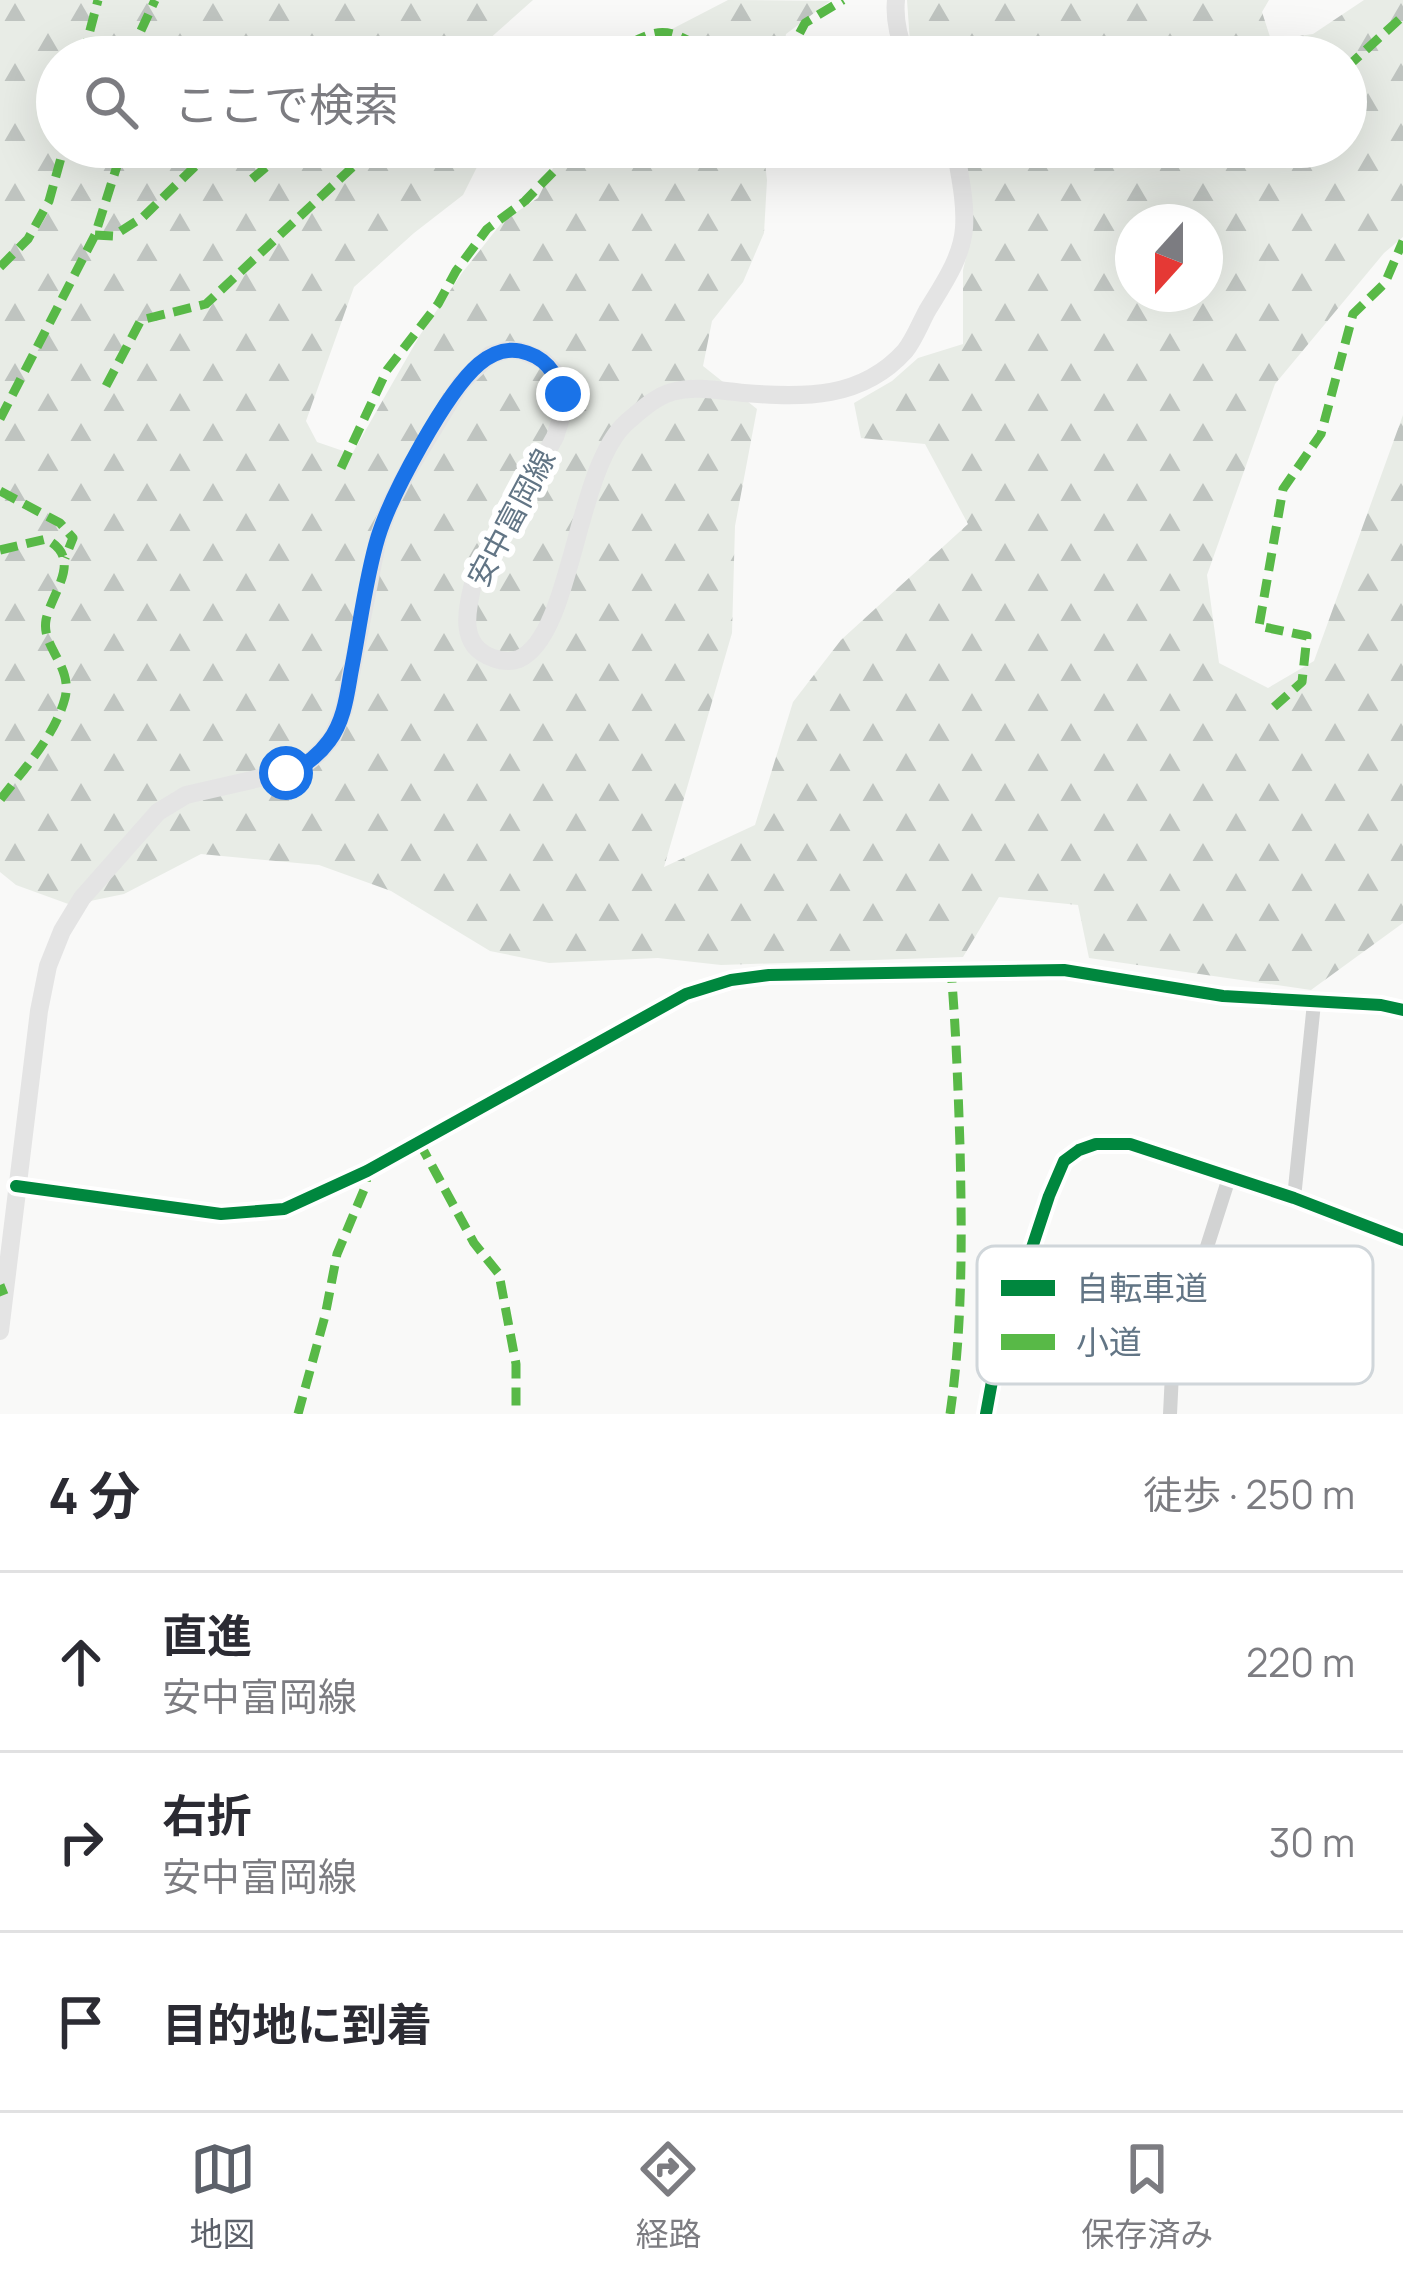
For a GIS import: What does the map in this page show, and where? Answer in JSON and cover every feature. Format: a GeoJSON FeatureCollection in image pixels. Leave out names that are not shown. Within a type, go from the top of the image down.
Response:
{"type":"FeatureCollection","features":[{"type":"Feature","properties":{"kind":"main road"},"geometry":{"type":"LineString","coordinates":[[896,0],[899,36]]}},
{"type":"Feature","properties":{"kind":"main road","name":"安中富岡線"},"geometry":{"type":"LineString","coordinates":[[0,1331],[38,1011],[62,931],[82,898],[158,812],[187,795],[299,769],[332,738],[344,709],[378,538],[407,472],[461,382],[490,356],[521,351],[553,370],[564,400],[555,437],[474,580],[466,616],[472,643],[480,652],[507,662],[539,643],[552,619],[596,476],[622,426],[669,392],[697,389],[776,396],[855,388],[907,349],[953,267],[964,232],[959,168]]}},
{"type":"Feature","properties":{"kind":"street"},"geometry":{"type":"LineString","coordinates":[[16,1186],[221,1214],[284,1209],[368,1171],[686,994],[731,980],[769,975],[1064,970],[1223,996],[1403,1010]]}},
{"type":"Feature","properties":{"kind":"street"},"geometry":{"type":"LineString","coordinates":[[1294,1198],[1315,1003]]}},
{"type":"Feature","properties":{"kind":"street"},"geometry":{"type":"LineString","coordinates":[[1033,1246],[1064,1161],[1096,1144],[1130,1144],[1403,1240]]}},
{"type":"Feature","properties":{"kind":"street"},"geometry":{"type":"LineString","coordinates":[[1207,1246],[1229,1178]]}},
{"type":"Feature","properties":{"kind":"street"},"geometry":{"type":"LineString","coordinates":[[986,1414],[992,1384]]}},
{"type":"Feature","properties":{"kind":"street"},"geometry":{"type":"LineString","coordinates":[[1170,1414],[1171,1384]]}},
{"type":"Feature","properties":{"kind":"green space"},"geometry":{"type":"Polygon","coordinates":[[[0,0],[533,0],[493,36],[36,36],[36,168],[476,168],[463,195],[354,287],[306,421],[317,442],[352,454],[420,335],[462,273],[503,221],[538,198],[553,168],[766,168],[764,233],[743,282],[712,321],[703,366],[757,409],[735,526],[732,633],[664,867],[755,825],[793,702],[841,640],[968,524],[925,444],[861,438],[854,403],[892,381],[918,358],[963,344],[963,270],[972,233],[966,168],[1367,168],[1367,36],[1299,36],[1313,34],[1364,0],[1403,0],[1403,237],[1384,253],[1275,384],[1207,575],[1219,663],[1268,688],[1314,661],[1403,415],[1403,923],[1311,990],[1089,958],[1078,905],[999,897],[963,957],[721,965],[658,958],[549,963],[490,951],[391,891],[319,865],[201,854],[124,894],[71,905],[16,885],[0,872],[0,0]]]}},
{"type":"Feature","properties":{"kind":"green space"},"geometry":{"type":"Polygon","coordinates":[[[728,0],[830,1],[786,36],[659,36],[728,0]]]}},
{"type":"Feature","properties":{"kind":"green space"},"geometry":{"type":"Polygon","coordinates":[[[907,0],[1269,0],[1262,12],[1270,36],[910,36],[907,0]]]}},
{"type":"Feature","properties":{"kind":"marked path"},"geometry":{"type":"LineString","coordinates":[[89,36],[98,0]]}},
{"type":"Feature","properties":{"kind":"marked path"},"geometry":{"type":"LineString","coordinates":[[138,36],[155,0]]}},
{"type":"Feature","properties":{"kind":"marked path"},"geometry":{"type":"LineString","coordinates":[[798,36],[805,23],[843,0]]}},
{"type":"Feature","properties":{"kind":"marked path"},"geometry":{"type":"LineString","coordinates":[[1367,49],[1403,16]]}},
{"type":"Feature","properties":{"kind":"marked path"},"geometry":{"type":"LineString","coordinates":[[647,36],[678,36]]}},
{"type":"Feature","properties":{"kind":"marked path"},"geometry":{"type":"LineString","coordinates":[[0,267],[28,239],[49,201],[58,168]]}},
{"type":"Feature","properties":{"kind":"marked path"},"geometry":{"type":"LineString","coordinates":[[0,419],[95,235],[116,168]]}},
{"type":"Feature","properties":{"kind":"marked path"},"geometry":{"type":"LineString","coordinates":[[95,235],[113,236],[143,217],[193,168]]}},
{"type":"Feature","properties":{"kind":"marked path"},"geometry":{"type":"LineString","coordinates":[[252,179],[265,168]]}},
{"type":"Feature","properties":{"kind":"marked path"},"geometry":{"type":"LineString","coordinates":[[106,386],[141,320],[206,304],[352,168]]}},
{"type":"Feature","properties":{"kind":"marked path"},"geometry":{"type":"LineString","coordinates":[[341,468],[387,370],[438,304],[456,271],[487,229],[525,201],[555,168]]}},
{"type":"Feature","properties":{"kind":"marked path"},"geometry":{"type":"LineString","coordinates":[[1274,707],[1302,682],[1307,636],[1259,626],[1283,489],[1321,434],[1353,314],[1385,283],[1403,241]]}},
{"type":"Feature","properties":{"kind":"marked path"},"geometry":{"type":"LineString","coordinates":[[0,491],[60,523],[73,538],[65,558]]}},
{"type":"Feature","properties":{"kind":"marked path"},"geometry":{"type":"LineString","coordinates":[[0,550],[46,539],[63,556],[46,630],[66,687],[46,739],[0,800]]}},
{"type":"Feature","properties":{"kind":"marked path"},"geometry":{"type":"LineString","coordinates":[[950,1414],[961,1247],[951,970]]}},
{"type":"Feature","properties":{"kind":"marked path"},"geometry":{"type":"LineString","coordinates":[[419,1142],[474,1243],[499,1274],[516,1364],[516,1414]]}},
{"type":"Feature","properties":{"kind":"marked path"},"geometry":{"type":"LineString","coordinates":[[298,1414],[337,1254],[366,1185],[367,1171]]}},
{"type":"Feature","properties":{"kind":"marked path"},"geometry":{"type":"LineString","coordinates":[[0,1285],[4,1295]]}},
{"type":"Feature","properties":{"kind":"cycle path"},"geometry":{"type":"LineString","coordinates":[[16,1186],[221,1214],[284,1209],[367,1171],[686,994],[731,980],[769,975],[1064,970],[1223,996],[1403,1010]]}},
{"type":"Feature","properties":{"kind":"cycle path"},"geometry":{"type":"LineString","coordinates":[[1033,1246],[1064,1161],[1096,1144],[1130,1144],[1403,1240]]}},
{"type":"Feature","properties":{"kind":"cycle path"},"geometry":{"type":"LineString","coordinates":[[986,1414],[992,1384]]}},
{"type":"Feature","properties":{"kind":"route"},"geometry":{"type":"LineString","coordinates":[[286,773],[299,769],[332,738],[344,709],[378,538],[407,472],[461,382],[490,356],[521,351],[553,370],[563,394]]}}]}
